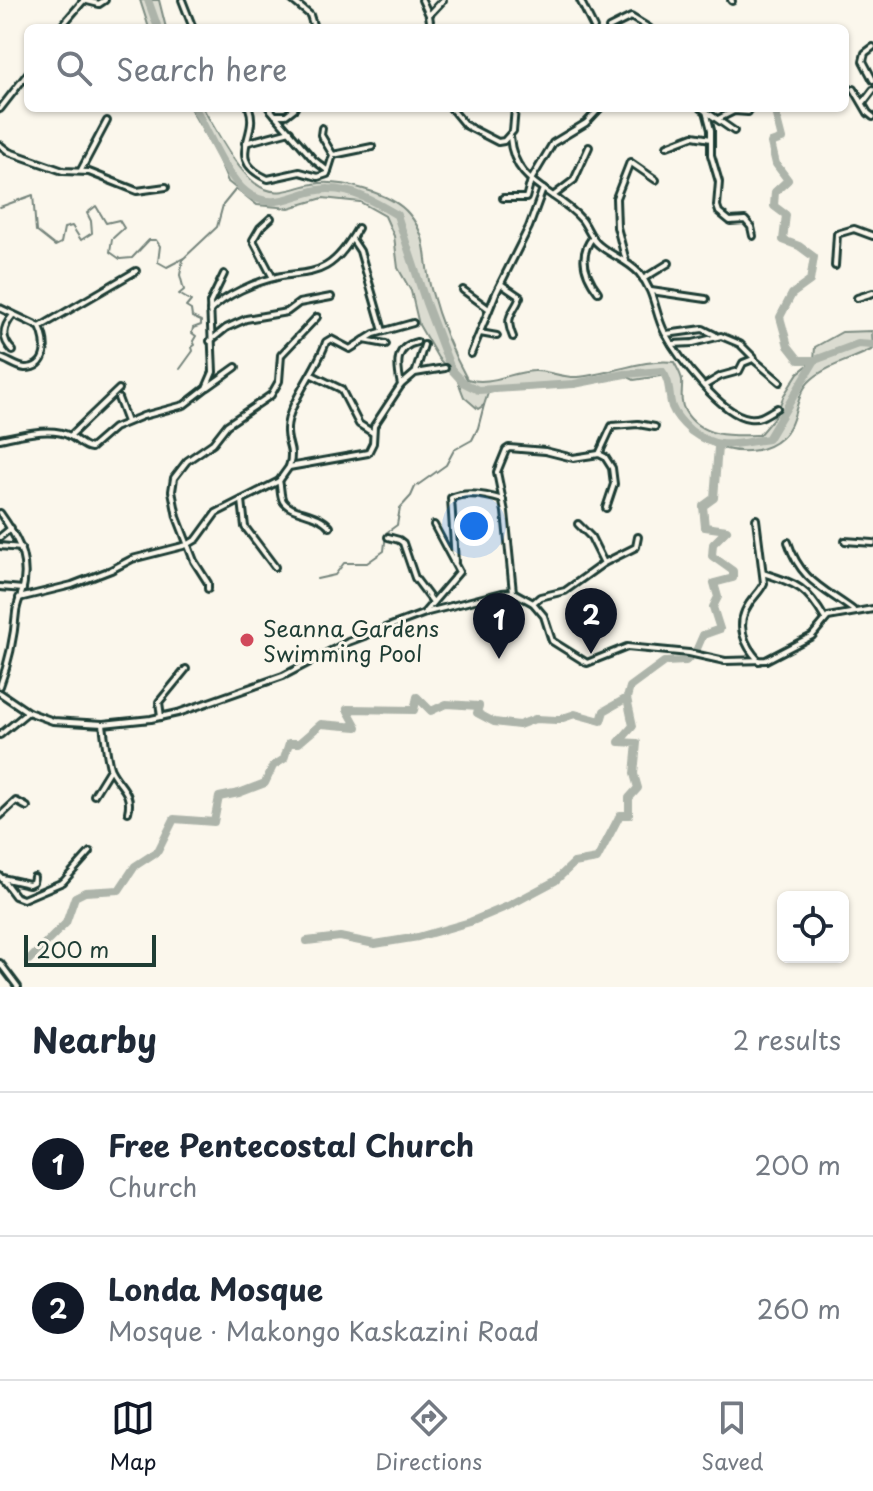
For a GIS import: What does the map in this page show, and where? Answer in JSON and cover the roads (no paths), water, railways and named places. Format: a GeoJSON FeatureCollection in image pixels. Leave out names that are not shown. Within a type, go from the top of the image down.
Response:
{"type":"FeatureCollection","features":[{"type":"Feature","properties":{"kind":"street"},"geometry":{"type":"LineString","coordinates":[[63,24],[84,0],[99,4],[105,0]]}},
{"type":"Feature","properties":{"kind":"street"},"geometry":{"type":"LineString","coordinates":[[182,0],[191,24]]}},
{"type":"Feature","properties":{"kind":"street"},"geometry":{"type":"LineString","coordinates":[[292,0],[310,15],[313,24]]}},
{"type":"Feature","properties":{"kind":"street"},"geometry":{"type":"LineString","coordinates":[[422,0],[430,24]]}},
{"type":"Feature","properties":{"kind":"street"},"geometry":{"type":"LineString","coordinates":[[429,15],[443,0]]}},
{"type":"Feature","properties":{"kind":"street"},"geometry":{"type":"LineString","coordinates":[[580,0],[592,24]]}},
{"type":"Feature","properties":{"kind":"street"},"geometry":{"type":"LineString","coordinates":[[616,24],[628,17],[643,24]]}},
{"type":"Feature","properties":{"kind":"street"},"geometry":{"type":"LineString","coordinates":[[873,47],[865,53],[863,61],[873,80]]}},
{"type":"Feature","properties":{"kind":"street"},"geometry":{"type":"LineString","coordinates":[[0,109],[24,78]]}},
{"type":"Feature","properties":{"kind":"street"},"geometry":{"type":"LineString","coordinates":[[854,89],[873,117]]}},
{"type":"Feature","properties":{"kind":"street"},"geometry":{"type":"LineString","coordinates":[[863,103],[873,90]]}},
{"type":"Feature","properties":{"kind":"street"},"geometry":{"type":"LineString","coordinates":[[249,112],[251,128],[244,155],[268,179],[300,172],[322,177],[328,171],[333,155],[321,135],[322,128]]}},
{"type":"Feature","properties":{"kind":"street"},"geometry":{"type":"LineString","coordinates":[[271,112],[314,160],[328,171]]}},
{"type":"Feature","properties":{"kind":"street"},"geometry":{"type":"LineString","coordinates":[[273,115],[282,117],[289,112]]}},
{"type":"Feature","properties":{"kind":"street"},"geometry":{"type":"LineString","coordinates":[[454,112],[465,125],[482,136],[498,142],[510,137]]}},
{"type":"Feature","properties":{"kind":"street"},"geometry":{"type":"LineString","coordinates":[[515,112],[516,124],[510,137],[514,163],[581,220],[599,246],[626,261],[643,279],[651,291],[666,334],[681,360],[704,386],[733,411],[748,418],[764,416],[777,408]]}},
{"type":"Feature","properties":{"kind":"street"},"geometry":{"type":"LineString","coordinates":[[503,198],[526,198],[531,180],[553,143],[586,123],[596,112]]}},
{"type":"Feature","properties":{"kind":"street"},"geometry":{"type":"LineString","coordinates":[[705,112],[711,124],[711,155],[719,182],[716,200],[719,212],[730,221],[745,220],[753,236]]}},
{"type":"Feature","properties":{"kind":"street"},"geometry":{"type":"LineString","coordinates":[[707,112],[734,131]]}},
{"type":"Feature","properties":{"kind":"street"},"geometry":{"type":"LineString","coordinates":[[718,119],[732,112]]}},
{"type":"Feature","properties":{"kind":"street"},"geometry":{"type":"LineString","coordinates":[[81,170],[107,121]]}},
{"type":"Feature","properties":{"kind":"street"},"geometry":{"type":"LineString","coordinates":[[245,143],[290,131]]}},
{"type":"Feature","properties":{"kind":"street"},"geometry":{"type":"LineString","coordinates":[[667,146],[693,136],[711,139]]}},
{"type":"Feature","properties":{"kind":"street"},"geometry":{"type":"LineString","coordinates":[[0,145],[9,152],[63,171],[81,170],[137,191],[166,187]]}},
{"type":"Feature","properties":{"kind":"street"},"geometry":{"type":"LineString","coordinates":[[333,155],[372,147]]}},
{"type":"Feature","properties":{"kind":"street"},"geometry":{"type":"LineString","coordinates":[[553,196],[574,180],[589,147]]}},
{"type":"Feature","properties":{"kind":"street"},"geometry":{"type":"LineString","coordinates":[[626,261],[617,227],[616,192],[630,162],[656,180]]}},
{"type":"Feature","properties":{"kind":"street"},"geometry":{"type":"LineString","coordinates":[[471,354],[543,189]]}},
{"type":"Feature","properties":{"kind":"street"},"geometry":{"type":"LineString","coordinates":[[271,218],[253,240],[273,278]]}},
{"type":"Feature","properties":{"kind":"street"},"geometry":{"type":"LineString","coordinates":[[210,311],[220,302],[273,278],[326,266],[358,228]]}},
{"type":"Feature","properties":{"kind":"street"},"geometry":{"type":"LineString","coordinates":[[835,266],[837,234],[854,229],[873,236]]}},
{"type":"Feature","properties":{"kind":"street"},"geometry":{"type":"LineString","coordinates":[[593,237],[585,249],[584,262],[588,278],[598,292]]}},
{"type":"Feature","properties":{"kind":"street"},"geometry":{"type":"LineString","coordinates":[[352,238],[360,251],[383,331]]}},
{"type":"Feature","properties":{"kind":"street"},"geometry":{"type":"LineString","coordinates":[[643,279],[669,263]]}},
{"type":"Feature","properties":{"kind":"street"},"geometry":{"type":"LineString","coordinates":[[40,327],[136,271]]}},
{"type":"Feature","properties":{"kind":"street"},"geometry":{"type":"LineString","coordinates":[[206,388],[213,372],[211,297],[224,274]]}},
{"type":"Feature","properties":{"kind":"street"},"geometry":{"type":"LineString","coordinates":[[501,284],[520,297],[507,324],[513,337]]}},
{"type":"Feature","properties":{"kind":"street"},"geometry":{"type":"LineString","coordinates":[[463,290],[489,309]]}},
{"type":"Feature","properties":{"kind":"street"},"geometry":{"type":"LineString","coordinates":[[651,291],[706,299]]}},
{"type":"Feature","properties":{"kind":"street"},"geometry":{"type":"LineString","coordinates":[[857,298],[873,293]]}},
{"type":"Feature","properties":{"kind":"street"},"geometry":{"type":"LineString","coordinates":[[210,341],[226,328],[246,319],[287,312],[299,303],[331,297]]}},
{"type":"Feature","properties":{"kind":"street"},"geometry":{"type":"LineString","coordinates":[[0,308],[40,327],[46,345],[42,359],[34,365],[21,367],[0,358]]}},
{"type":"Feature","properties":{"kind":"street"},"geometry":{"type":"LineString","coordinates":[[13,315],[4,333],[7,345],[13,351]]}},
{"type":"Feature","properties":{"kind":"street"},"geometry":{"type":"LineString","coordinates":[[208,589],[208,583],[187,545],[173,501],[174,478],[187,461],[213,443],[227,425],[271,395],[279,381],[281,355],[317,317]]}},
{"type":"Feature","properties":{"kind":"street"},"geometry":{"type":"LineString","coordinates":[[19,598],[72,585],[132,559],[187,545],[197,539],[216,513],[279,481],[289,467],[292,453],[286,430],[298,398],[329,339],[350,349],[383,331],[413,323]]}},
{"type":"Feature","properties":{"kind":"street"},"geometry":{"type":"LineString","coordinates":[[666,334],[703,329],[727,337],[740,344],[780,382]]}},
{"type":"Feature","properties":{"kind":"street"},"geometry":{"type":"LineString","coordinates":[[480,333],[497,336]]}},
{"type":"Feature","properties":{"kind":"street"},"geometry":{"type":"LineString","coordinates":[[671,344],[693,343],[717,336]]}},
{"type":"Feature","properties":{"kind":"street"},"geometry":{"type":"LineString","coordinates":[[364,340],[386,344]]}},
{"type":"Feature","properties":{"kind":"street"},"geometry":{"type":"LineString","coordinates":[[401,385],[398,366],[400,353],[409,344],[417,342]]}},
{"type":"Feature","properties":{"kind":"street"},"geometry":{"type":"LineString","coordinates":[[289,467],[360,457],[371,449],[374,426],[401,385],[415,373],[422,360],[424,345]]}},
{"type":"Feature","properties":{"kind":"street"},"geometry":{"type":"LineString","coordinates":[[704,386],[721,376],[739,371],[746,361],[756,359]]}},
{"type":"Feature","properties":{"kind":"street"},"geometry":{"type":"LineString","coordinates":[[0,439],[52,432],[70,436],[91,448],[108,432],[127,422],[184,405],[236,367]]}},
{"type":"Feature","properties":{"kind":"street"},"geometry":{"type":"LineString","coordinates":[[415,373],[445,368]]}},
{"type":"Feature","properties":{"kind":"street"},"geometry":{"type":"LineString","coordinates":[[312,375],[341,389],[359,424],[373,433]]}},
{"type":"Feature","properties":{"kind":"street"},"geometry":{"type":"LineString","coordinates":[[70,436],[119,389]]}},
{"type":"Feature","properties":{"kind":"street"},"geometry":{"type":"LineString","coordinates":[[118,398],[127,422]]}},
{"type":"Feature","properties":{"kind":"street"},"geometry":{"type":"LineString","coordinates":[[599,454],[614,425],[655,427]]}},
{"type":"Feature","properties":{"kind":"street"},"geometry":{"type":"LineString","coordinates":[[513,592],[498,468],[502,454],[509,448],[545,451],[573,458],[599,454],[607,460],[613,474],[613,491],[606,508]]}},
{"type":"Feature","properties":{"kind":"street"},"geometry":{"type":"LineString","coordinates":[[279,481],[286,504],[319,516],[330,527]]}},
{"type":"Feature","properties":{"kind":"street"},"geometry":{"type":"LineString","coordinates":[[455,562],[450,509],[453,496],[476,495],[503,500]]}},
{"type":"Feature","properties":{"kind":"street"},"geometry":{"type":"LineString","coordinates":[[242,500],[245,527],[275,567]]}},
{"type":"Feature","properties":{"kind":"street"},"geometry":{"type":"LineString","coordinates":[[0,513],[21,548],[25,569],[9,656],[0,686]]}},
{"type":"Feature","properties":{"kind":"street"},"geometry":{"type":"LineString","coordinates":[[756,519],[763,588],[743,614],[742,631],[744,641],[759,661]]}},
{"type":"Feature","properties":{"kind":"street"},"geometry":{"type":"LineString","coordinates":[[578,524],[591,537],[604,563]]}},
{"type":"Feature","properties":{"kind":"street"},"geometry":{"type":"LineString","coordinates":[[422,615],[458,575],[459,567],[434,525]]}},
{"type":"Feature","properties":{"kind":"street"},"geometry":{"type":"LineString","coordinates":[[0,537],[11,528]]}},
{"type":"Feature","properties":{"kind":"street"},"geometry":{"type":"LineString","coordinates":[[388,537],[403,543],[415,578],[433,602]]}},
{"type":"Feature","properties":{"kind":"street"},"geometry":{"type":"LineString","coordinates":[[533,603],[540,597],[569,589],[584,575],[636,547],[638,537]]}},
{"type":"Feature","properties":{"kind":"street"},"geometry":{"type":"LineString","coordinates":[[845,541],[873,543]]}},
{"type":"Feature","properties":{"kind":"street"},"geometry":{"type":"LineString","coordinates":[[788,542],[794,561],[807,578],[854,612]]}},
{"type":"Feature","properties":{"kind":"street"},"geometry":{"type":"LineString","coordinates":[[0,546],[21,548]]}},
{"type":"Feature","properties":{"kind":"street"},"geometry":{"type":"LineString","coordinates":[[763,573],[800,586],[812,596],[825,619]]}},
{"type":"Feature","properties":{"kind":"street"},"geometry":{"type":"LineString","coordinates":[[0,587],[23,589]]}},
{"type":"Feature","properties":{"kind":"street"},"geometry":{"type":"LineString","coordinates":[[0,693],[28,712],[62,722],[103,724],[161,717],[283,676],[348,642],[422,615],[472,599],[513,592],[533,603],[544,616],[552,641],[584,663],[627,647],[698,654],[725,661],[759,661],[774,657],[812,636],[825,619],[836,614],[873,609]]}},
{"type":"Feature","properties":{"kind":"street"},"geometry":{"type":"LineString","coordinates":[[161,717],[159,702],[186,669]]}},
{"type":"Feature","properties":{"kind":"street"},"geometry":{"type":"LineString","coordinates":[[0,735],[28,712]]}},
{"type":"Feature","properties":{"kind":"street"},"geometry":{"type":"LineString","coordinates":[[94,795],[110,769],[103,724]]}},
{"type":"Feature","properties":{"kind":"street"},"geometry":{"type":"LineString","coordinates":[[110,769],[127,793],[128,812]]}},
{"type":"Feature","properties":{"kind":"street"},"geometry":{"type":"LineString","coordinates":[[1,818],[16,801],[27,807]]}},
{"type":"Feature","properties":{"kind":"street"},"geometry":{"type":"LineString","coordinates":[[1,877],[15,896],[28,898],[63,882],[90,852]]}},
{"type":"Feature","properties":{"kind":"street"},"geometry":{"type":"LineString","coordinates":[[1,877],[29,884],[34,877]]}},
{"type":"Feature","properties":{"kind":"street"},"geometry":{"type":"LineString","coordinates":[[0,963],[18,987]]}},
{"type":"Feature","properties":{"kind":"waterway"},"geometry":{"type":"LineString","coordinates":[[148,0],[157,24]]}},
{"type":"Feature","properties":{"kind":"waterway"},"geometry":{"type":"LineString","coordinates":[[197,112],[232,176],[246,192],[257,198],[278,201],[318,190],[347,191],[397,215],[451,369],[464,383],[478,390],[574,384],[625,374],[662,371],[672,407],[685,426],[710,442],[737,444],[768,439],[815,360],[858,344],[873,345]]}},
{"type":"Feature","properties":{"kind":"waterway"},"geometry":{"type":"LineString","coordinates":[[775,112],[782,139],[771,143],[776,164],[788,180],[775,192],[774,206],[786,215],[783,240],[799,246],[814,257],[810,281],[792,294],[780,317],[788,346],[799,360],[815,360]]}},
{"type":"Feature","properties":{"kind":"waterway"},"geometry":{"type":"LineString","coordinates":[[0,207],[33,195],[36,231],[55,246],[61,243],[64,228],[72,226],[81,240],[92,233],[87,213],[96,206],[106,223],[119,220],[124,228],[112,239],[110,252],[120,259],[132,258],[149,240],[156,240],[160,246],[158,262],[167,267],[184,258],[217,227],[223,205],[236,189],[244,191]]}},
{"type":"Feature","properties":{"kind":"waterway"},"geometry":{"type":"LineString","coordinates":[[180,369],[195,345],[193,328],[201,325],[201,321],[192,317],[191,310],[186,307],[191,301],[179,294],[184,290],[180,275],[183,260]]}},
{"type":"Feature","properties":{"kind":"waterway"},"geometry":{"type":"LineString","coordinates":[[317,579],[335,575],[344,563],[367,563],[384,551],[386,533],[397,525],[400,508],[415,487],[446,465],[454,450],[472,440],[484,405]]}},
{"type":"Feature","properties":{"kind":"waterway"},"geometry":{"type":"LineString","coordinates":[[307,941],[340,937],[375,944],[418,937],[470,922],[508,906],[555,881],[574,863],[597,859],[620,815],[629,815],[629,798],[638,788],[634,774],[637,743],[619,742],[633,726],[627,698],[630,687],[664,662],[686,661],[696,651],[703,635],[720,629],[713,607],[718,597],[714,583],[733,578],[733,571],[712,556],[713,544],[727,530],[705,527],[703,506],[714,498],[718,447]]}},
{"type":"Feature","properties":{"kind":"waterway"},"geometry":{"type":"LineString","coordinates":[[29,960],[66,923],[75,897],[85,892],[119,890],[135,866],[158,851],[174,819],[214,822],[219,797],[265,783],[273,766],[284,759],[289,743],[299,743],[321,724],[357,727],[347,709],[414,710],[417,697],[431,711],[446,704],[479,706],[477,713],[494,722],[519,725],[535,719],[557,720],[575,714],[601,721],[604,711],[627,698]]}},
{"type":"Feature","properties":{"kind":"place","name":"Seanna Gardens Swimming Pool"},"geometry":{"type":"Point","coordinates":[247,640]}},
{"type":"Feature","properties":{"kind":"place","name":"Londa Mosque"},"geometry":{"type":"Point","coordinates":[591,654]}},
{"type":"Feature","properties":{"kind":"place","name":"Free Pentecostal Church"},"geometry":{"type":"Point","coordinates":[499,659]}}]}
